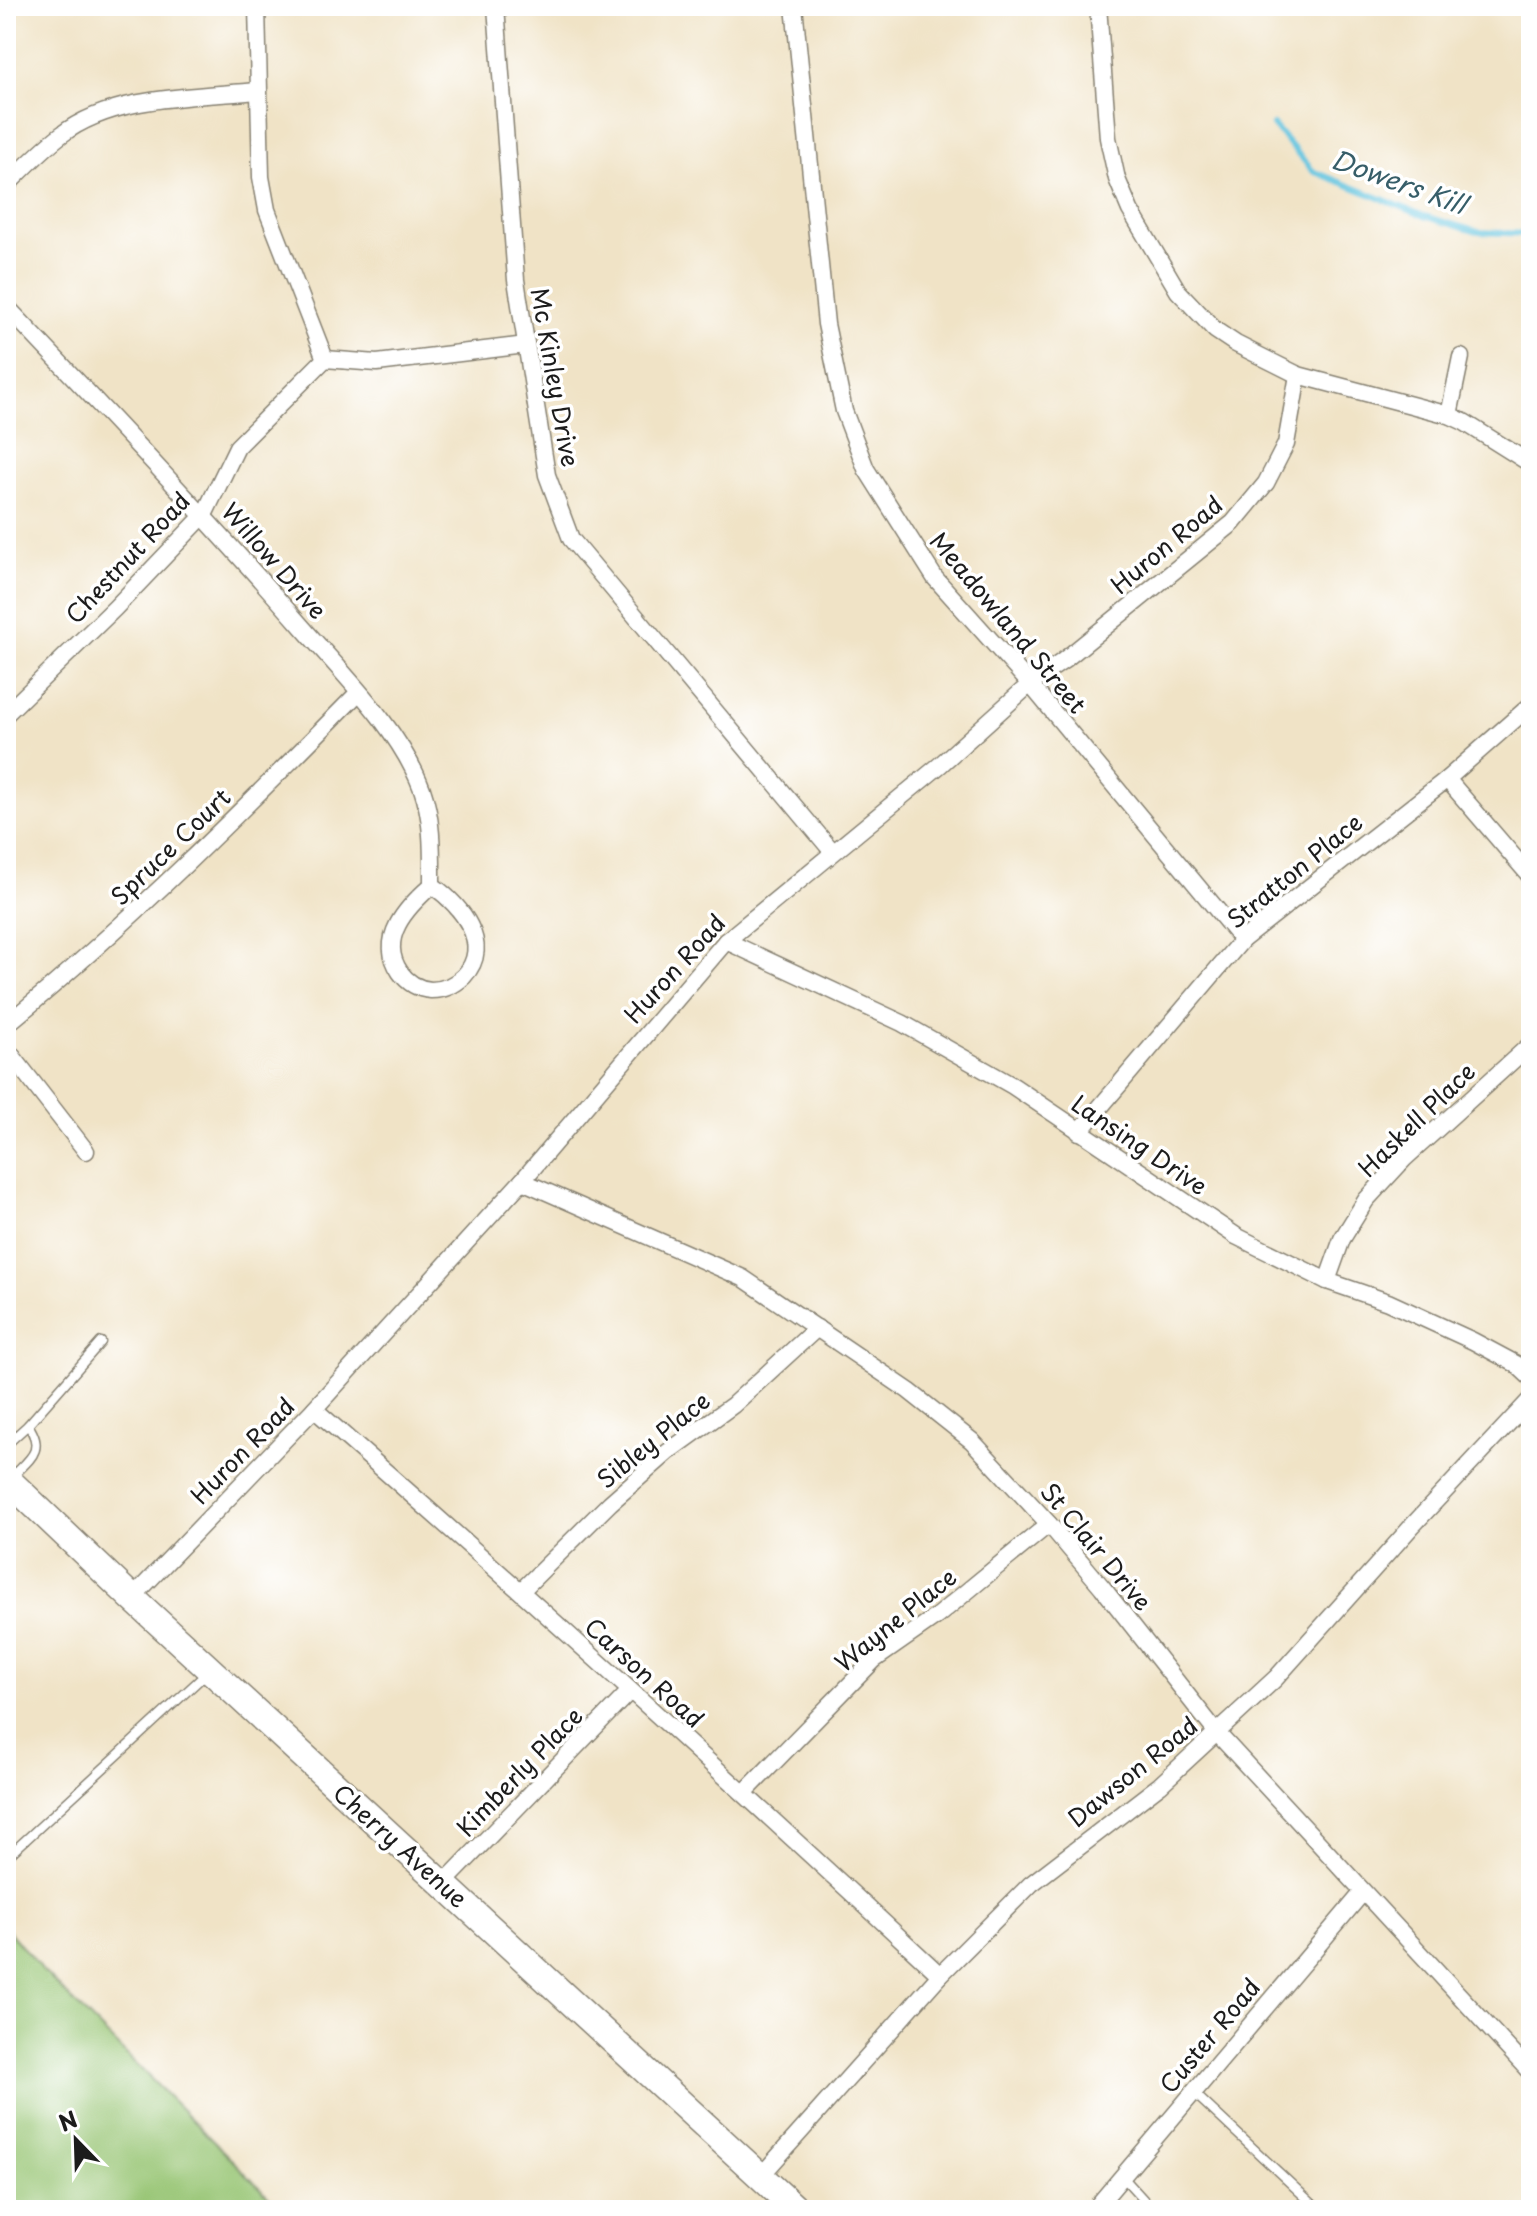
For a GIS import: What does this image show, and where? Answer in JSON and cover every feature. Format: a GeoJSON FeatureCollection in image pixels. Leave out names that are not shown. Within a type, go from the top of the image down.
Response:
{"type":"FeatureCollection","features":[{"type":"Feature","properties":{"kind":"main road","name":"Cherry Avenue"},"geometry":{"type":"LineString","coordinates":[[7,1479],[132,1598],[797,2210]]}},
{"type":"Feature","properties":{"kind":"street"},"geometry":{"type":"LineString","coordinates":[[257,6],[261,177],[267,210],[325,359],[377,363],[526,345]]}},
{"type":"Feature","properties":{"kind":"street","name":"Mc Kinley Drive"},"geometry":{"type":"LineString","coordinates":[[496,6],[516,280],[547,475],[571,539],[832,851]]}},
{"type":"Feature","properties":{"kind":"street","name":"Meadowland Street"},"geometry":{"type":"LineString","coordinates":[[794,6],[826,324],[844,411],[866,469],[935,578],[1030,684],[1242,940]]}},
{"type":"Feature","properties":{"kind":"street"},"geometry":{"type":"LineString","coordinates":[[1098,6],[1108,138],[1117,179],[1130,210],[1178,291],[1215,330],[1298,375],[1449,415],[1531,464]]}},
{"type":"Feature","properties":{"kind":"street"},"geometry":{"type":"LineString","coordinates":[[6,186],[63,134],[118,106],[258,91]]}},
{"type":"Feature","properties":{"kind":"street","name":"Willow Drive"},"geometry":{"type":"LineString","coordinates":[[6,306],[204,515],[359,692],[393,738],[421,786],[429,813],[432,885]]}},
{"type":"Feature","properties":{"kind":"street"},"geometry":{"type":"LineString","coordinates":[[1449,415],[1461,357]]}},
{"type":"Feature","properties":{"kind":"street","name":"Chestnut Road"},"geometry":{"type":"LineString","coordinates":[[6,714],[115,608],[204,515],[237,447],[325,359]]}},
{"type":"Feature","properties":{"kind":"street","name":"Huron Road"},"geometry":{"type":"LineString","coordinates":[[132,1598],[314,1409],[522,1181],[726,941],[940,765],[1030,684],[1063,661],[1233,523],[1266,483],[1286,444],[1298,375]]}},
{"type":"Feature","properties":{"kind":"street","name":"Spruce Court"},"geometry":{"type":"LineString","coordinates":[[6,1025],[76,968],[202,851],[359,692]]}},
{"type":"Feature","properties":{"kind":"street","name":"Stratton Place"},"geometry":{"type":"LineString","coordinates":[[1079,1132],[1242,940],[1447,779],[1531,705]]}},
{"type":"Feature","properties":{"kind":"street"},"geometry":{"type":"LineString","coordinates":[[1447,779],[1531,877]]}},
{"type":"Feature","properties":{"kind":"street"},"geometry":{"type":"LineString","coordinates":[[432,885],[447,896],[472,930],[476,954],[460,980],[432,990],[416,987],[404,977],[394,962],[390,946],[397,925],[413,902],[432,885]]}},
{"type":"Feature","properties":{"kind":"street","name":"Lansing Drive"},"geometry":{"type":"LineString","coordinates":[[726,941],[902,1023],[1013,1086],[1236,1236],[1327,1281],[1388,1302],[1473,1341],[1516,1364],[1531,1378]]}},
{"type":"Feature","properties":{"kind":"street","name":"Haskell Place"},"geometry":{"type":"LineString","coordinates":[[1327,1281],[1342,1239],[1366,1200],[1404,1159],[1531,1044]]}},
{"type":"Feature","properties":{"kind":"street"},"geometry":{"type":"LineString","coordinates":[[6,1048],[86,1151]]}},
{"type":"Feature","properties":{"kind":"street","name":"St Clair Drive"},"geometry":{"type":"LineString","coordinates":[[522,1181],[743,1278],[909,1391],[972,1441],[1102,1587],[1217,1733],[1531,2073]]}},
{"type":"Feature","properties":{"kind":"street","name":"Sibley Place"},"geometry":{"type":"LineString","coordinates":[[522,1590],[668,1452],[733,1405],[817,1328]]}},
{"type":"Feature","properties":{"kind":"street","name":"Dawson Road"},"geometry":{"type":"LineString","coordinates":[[760,2177],[940,1975],[1031,1884],[1160,1785],[1276,1678],[1531,1399]]}},
{"type":"Feature","properties":{"kind":"street","name":"Carson Road"},"geometry":{"type":"LineString","coordinates":[[314,1409],[522,1590],[629,1692],[744,1793],[940,1975]]}},
{"type":"Feature","properties":{"kind":"street","name":"Wayne Place"},"geometry":{"type":"LineString","coordinates":[[744,1793],[874,1660],[937,1616],[1049,1524]]}},
{"type":"Feature","properties":{"kind":"street","name":"Kimberly Place"},"geometry":{"type":"LineString","coordinates":[[444,1883],[629,1692]]}},
{"type":"Feature","properties":{"kind":"street","name":"Custer Road"},"geometry":{"type":"LineString","coordinates":[[1094,2210],[1363,1892]]}},
{"type":"Feature","properties":{"kind":"lane"},"geometry":{"type":"LineString","coordinates":[[6,1445],[28,1425],[101,1342]]}},
{"type":"Feature","properties":{"kind":"lane"},"geometry":{"type":"LineString","coordinates":[[7,1479],[37,1447],[36,1438],[28,1425]]}},
{"type":"Feature","properties":{"kind":"lane"},"geometry":{"type":"LineString","coordinates":[[6,1858],[211,1670]]}},
{"type":"Feature","properties":{"kind":"lane"},"geometry":{"type":"LineString","coordinates":[[1192,2092],[1319,2210]]}},
{"type":"Feature","properties":{"kind":"lane"},"geometry":{"type":"LineString","coordinates":[[1122,2176],[1153,2210]]}},
{"type":"Feature","properties":{"kind":"green space"},"geometry":{"type":"Polygon","coordinates":[[[6,1928],[43,1971],[282,2210],[6,2210],[6,1928]]]}},
{"type":"Feature","properties":{"kind":"waterway","name":"Dowers Kill"},"geometry":{"type":"LineString","coordinates":[[1273,125],[1313,171],[1424,216],[1478,232],[1531,234]]}}]}
